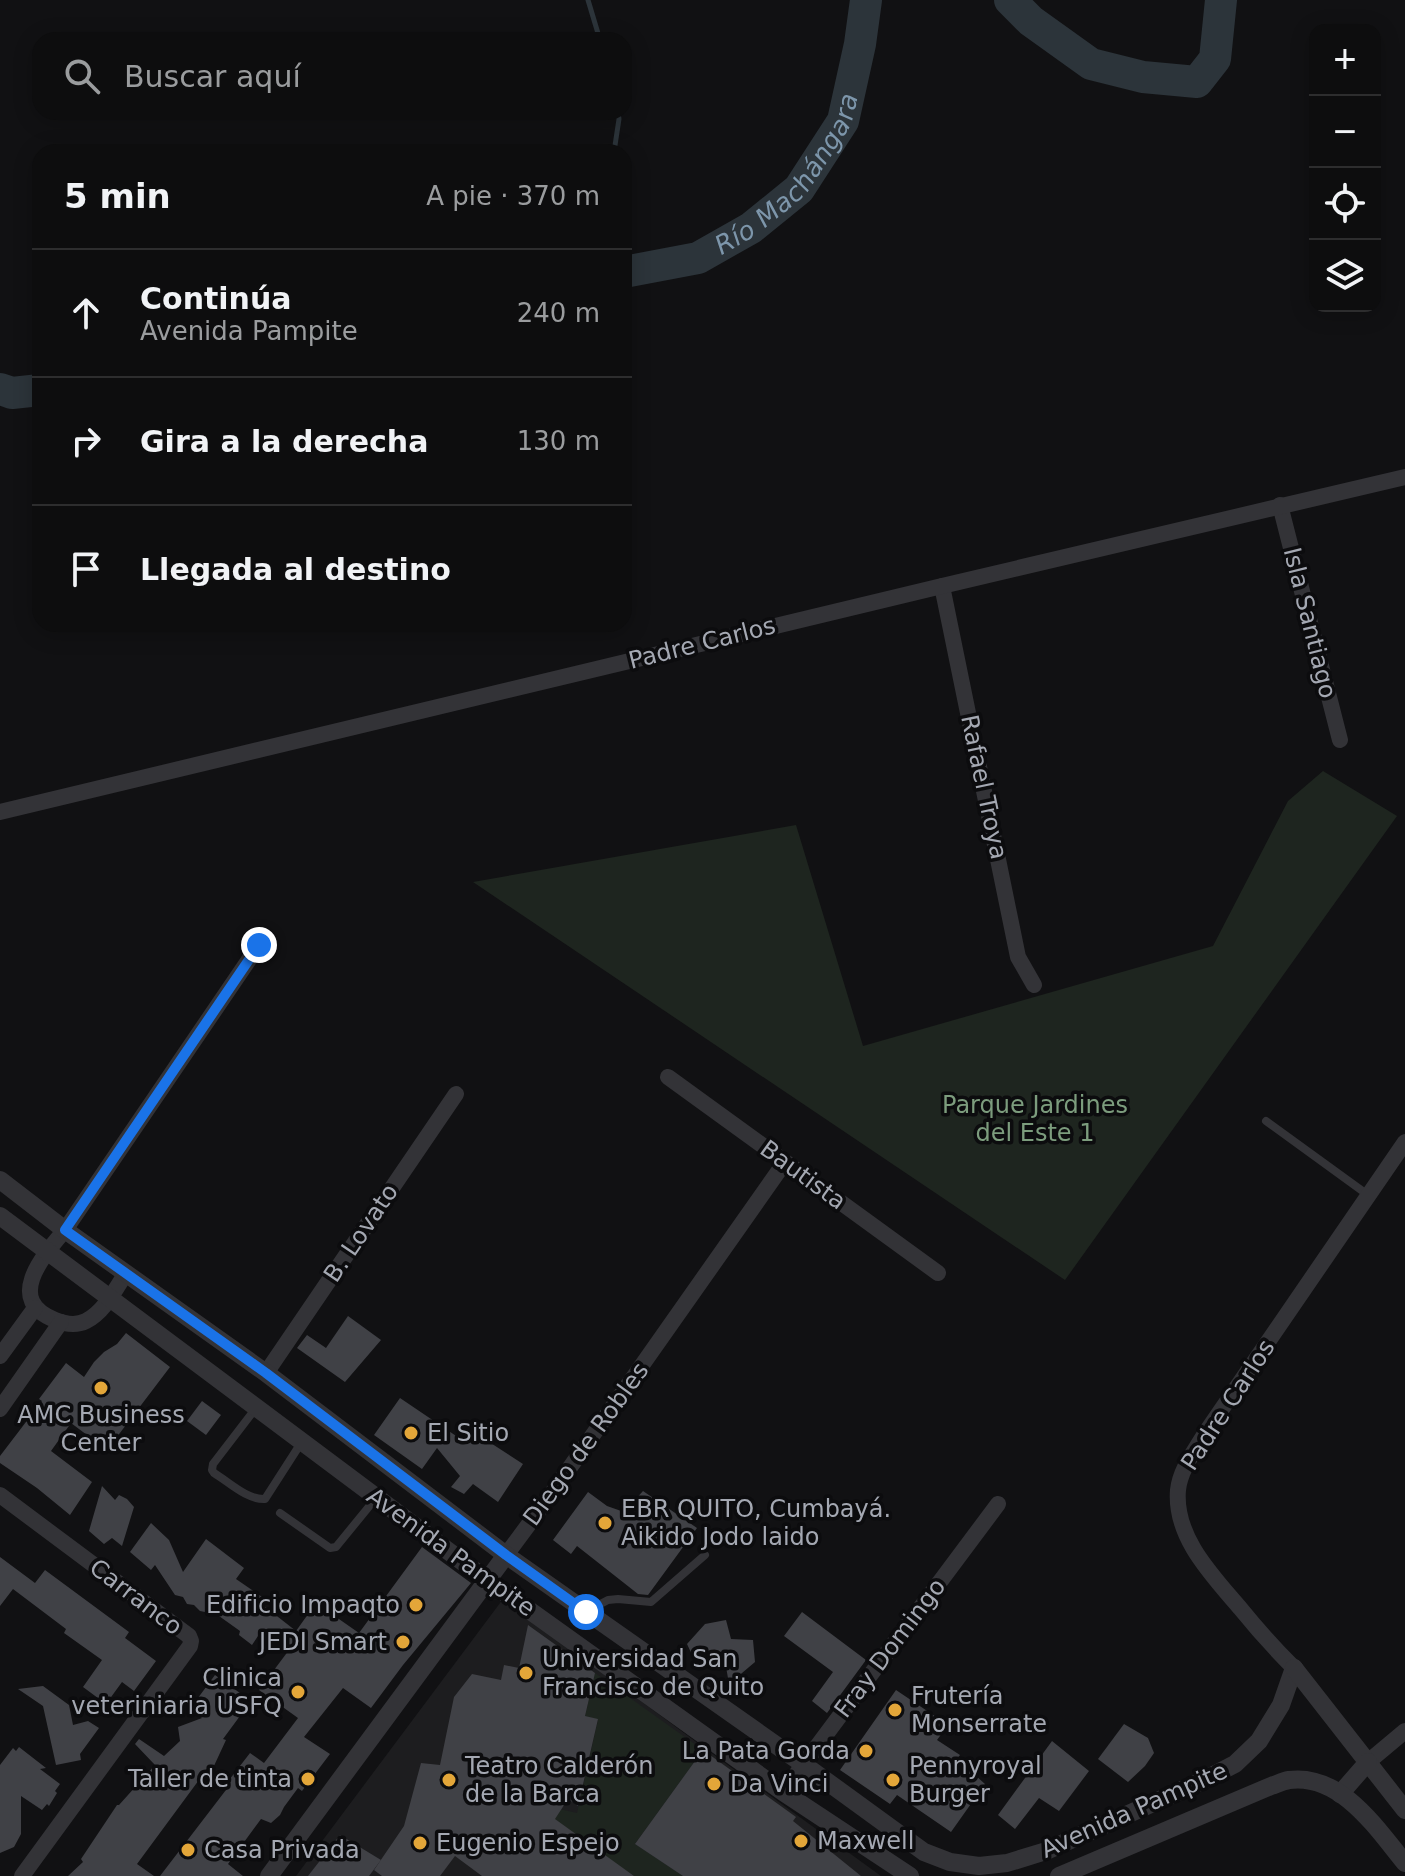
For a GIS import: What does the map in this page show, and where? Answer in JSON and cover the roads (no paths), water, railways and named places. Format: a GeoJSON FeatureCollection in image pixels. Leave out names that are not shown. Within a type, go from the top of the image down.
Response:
{"type":"FeatureCollection","features":[{"type":"Feature","properties":{"kind":"street","name":"Padre Carlos"},"geometry":{"type":"LineString","coordinates":[[0,812],[1405,477]]}},
{"type":"Feature","properties":{"kind":"street","name":"Isla Santiago"},"geometry":{"type":"LineString","coordinates":[[1280,505],[1340,740]]}},
{"type":"Feature","properties":{"kind":"street","name":"Rafael Troya"},"geometry":{"type":"LineString","coordinates":[[942,586],[1018,957],[1034,985]]}},
{"type":"Feature","properties":{"kind":"street"},"geometry":{"type":"LineString","coordinates":[[126,1273],[109,1299],[85,1322],[73,1324],[47,1317],[35,1308],[30,1292],[31,1278],[47,1252],[259,945]]}},
{"type":"Feature","properties":{"kind":"street","name":"Bautista"},"geometry":{"type":"LineString","coordinates":[[668,1077],[938,1273]]}},
{"type":"Feature","properties":{"kind":"street","name":"B. Lovato"},"geometry":{"type":"LineString","coordinates":[[266,1373],[456,1094]]}},
{"type":"Feature","properties":{"kind":"street","name":"Padre Carlos"},"geometry":{"type":"LineString","coordinates":[[1294,1668],[1207,1570],[1191,1544],[1179,1514],[1178,1489],[1185,1466],[1204,1435],[1405,1142]]}},
{"type":"Feature","properties":{"kind":"street","name":"Diego de Robles"},"geometry":{"type":"LineString","coordinates":[[269,1876],[552,1493],[785,1162]]}},
{"type":"Feature","properties":{"kind":"street","name":"Avenida Pampite"},"geometry":{"type":"LineString","coordinates":[[0,1180],[266,1373],[506,1555],[924,1852],[950,1862],[979,1866],[1007,1863],[1046,1851],[1235,1764],[1259,1741],[1281,1705],[1294,1668]]}},
{"type":"Feature","properties":{"kind":"street","name":"Avenida Pampite"},"geometry":{"type":"LineString","coordinates":[[0,1216],[487,1580],[783,1792],[910,1876]]}},
{"type":"Feature","properties":{"kind":"street"},"geometry":{"type":"LineString","coordinates":[[0,1356],[35,1308]]}},
{"type":"Feature","properties":{"kind":"street"},"geometry":{"type":"LineString","coordinates":[[0,1409],[61,1322]]}},
{"type":"Feature","properties":{"kind":"street"},"geometry":{"type":"LineString","coordinates":[[251,1405],[266,1373]]}},
{"type":"Feature","properties":{"kind":"street","name":"Carranco"},"geometry":{"type":"LineString","coordinates":[[0,1495],[189,1636],[191,1641],[22,1876]]}},
{"type":"Feature","properties":{"kind":"street","name":"Fray Domingo"},"geometry":{"type":"LineString","coordinates":[[783,1792],[998,1504]]}},
{"type":"Feature","properties":{"kind":"street"},"geometry":{"type":"LineString","coordinates":[[1294,1668],[1405,1810]]}},
{"type":"Feature","properties":{"kind":"street"},"geometry":{"type":"LineString","coordinates":[[1340,1794],[1368,1762],[1405,1731]]}},
{"type":"Feature","properties":{"kind":"street","name":"Avenida Pampite"},"geometry":{"type":"LineString","coordinates":[[1059,1876],[1289,1780],[1318,1783],[1340,1794],[1357,1807],[1405,1863]]}},
{"type":"Feature","properties":{"kind":"street"},"geometry":{"type":"LineString","coordinates":[[1202,1781],[1217,1810]]}},
{"type":"Feature","properties":{"kind":"lane"},"geometry":{"type":"LineString","coordinates":[[1266,1121],[1368,1195]]}},
{"type":"Feature","properties":{"kind":"lane"},"geometry":{"type":"LineString","coordinates":[[251,1405],[213,1464],[214,1473],[250,1496],[265,1499],[302,1442]]}},
{"type":"Feature","properties":{"kind":"lane"},"geometry":{"type":"LineString","coordinates":[[280,1513],[330,1548],[336,1547],[376,1497]]}},
{"type":"Feature","properties":{"kind":"lane"},"geometry":{"type":"LineString","coordinates":[[586,1612],[608,1600],[651,1602],[705,1555]]}},
{"type":"Feature","properties":{"kind":"waterway"},"geometry":{"type":"LineString","coordinates":[[588,0],[598,32]]}},
{"type":"Feature","properties":{"kind":"waterway","name":"Río Machángara"},"geometry":{"type":"LineString","coordinates":[[632,270],[698,258],[751,228],[799,189],[843,121],[866,0]]}},
{"type":"Feature","properties":{"kind":"waterway","name":"Río Machángara"},"geometry":{"type":"LineString","coordinates":[[1010,0],[1031,21],[1091,64],[1143,77],[1197,82],[1215,59],[1221,0]]}},
{"type":"Feature","properties":{"kind":"waterway"},"geometry":{"type":"LineString","coordinates":[[615,144],[619,120]]}},
{"type":"Feature","properties":{"kind":"waterway","name":"Río Machángara"},"geometry":{"type":"LineString","coordinates":[[0,389],[12,393],[32,391]]}},
{"type":"Feature","properties":{"kind":"place","name":"AMC Business Center"},"geometry":{"type":"Point","coordinates":[101,1388]}},
{"type":"Feature","properties":{"kind":"place","name":"El Sitio"},"geometry":{"type":"Point","coordinates":[411,1433]}},
{"type":"Feature","properties":{"kind":"place","name":"EBR QUITO, Cumbayá. Aikido Jodo laido"},"geometry":{"type":"Point","coordinates":[605,1523]}},
{"type":"Feature","properties":{"kind":"place","name":"Edificio Impaqto"},"geometry":{"type":"Point","coordinates":[416,1605]}},
{"type":"Feature","properties":{"kind":"place","name":"JEDI Smart"},"geometry":{"type":"Point","coordinates":[403,1642]}},
{"type":"Feature","properties":{"kind":"place","name":"Universidad San Francisco de Quito"},"geometry":{"type":"Point","coordinates":[526,1673]}},
{"type":"Feature","properties":{"kind":"place","name":"Clinica veteriniaria USFQ"},"geometry":{"type":"Point","coordinates":[298,1692]}},
{"type":"Feature","properties":{"kind":"place","name":"Frutería Monserrate"},"geometry":{"type":"Point","coordinates":[895,1710]}},
{"type":"Feature","properties":{"kind":"place","name":"La Pata Gorda"},"geometry":{"type":"Point","coordinates":[866,1751]}},
{"type":"Feature","properties":{"kind":"place","name":"Taller de tinta"},"geometry":{"type":"Point","coordinates":[308,1779]}},
{"type":"Feature","properties":{"kind":"place","name":"Teatro Calderón de la Barca"},"geometry":{"type":"Point","coordinates":[449,1780]}},
{"type":"Feature","properties":{"kind":"place","name":"Pennyroyal Burger"},"geometry":{"type":"Point","coordinates":[893,1780]}},
{"type":"Feature","properties":{"kind":"place","name":"Da Vinci"},"geometry":{"type":"Point","coordinates":[714,1784]}},
{"type":"Feature","properties":{"kind":"place","name":"Maxwell"},"geometry":{"type":"Point","coordinates":[801,1841]}},
{"type":"Feature","properties":{"kind":"place","name":"Eugenio Espejo"},"geometry":{"type":"Point","coordinates":[420,1843]}},
{"type":"Feature","properties":{"kind":"place","name":"Casa Privada"},"geometry":{"type":"Point","coordinates":[188,1850]}},
{"type":"Feature","properties":{"kind":"park label","name":"Parque Jardines del Este 1"},"geometry":{"type":"Point","coordinates":[1035,1119]}}]}
